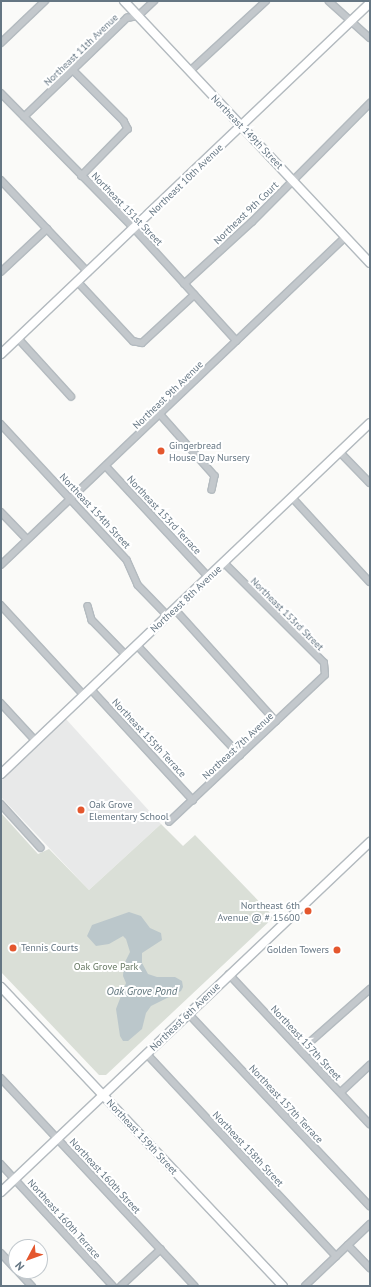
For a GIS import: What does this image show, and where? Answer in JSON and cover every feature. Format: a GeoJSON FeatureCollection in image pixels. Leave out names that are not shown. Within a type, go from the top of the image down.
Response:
{"type":"FeatureCollection","features":[{"type":"Feature","properties":{"kind":"street"},"geometry":{"type":"LineString","coordinates":[[1,43],[45,1]]}},
{"type":"Feature","properties":{"kind":"street","name":"Northeast 149th Street"},"geometry":{"type":"LineString","coordinates":[[124,1],[370,263]]}},
{"type":"Feature","properties":{"kind":"street","name":"Northeast 11th Avenue"},"geometry":{"type":"LineString","coordinates":[[24,117],[127,18],[138,16],[154,1]]}},
{"type":"Feature","properties":{"kind":"street"},"geometry":{"type":"LineString","coordinates":[[190,71],[266,1]]}},
{"type":"Feature","properties":{"kind":"street"},"geometry":{"type":"LineString","coordinates":[[329,1],[370,38]]}},
{"type":"Feature","properties":{"kind":"street","name":"Northeast 10th Avenue"},"geometry":{"type":"LineString","coordinates":[[1,354],[135,229],[370,3]]}},
{"type":"Feature","properties":{"kind":"street"},"geometry":{"type":"LineString","coordinates":[[73,70],[124,121],[128,129],[82,176]]}},
{"type":"Feature","properties":{"kind":"street","name":"Northeast 151st Street"},"geometry":{"type":"LineString","coordinates":[[1,92],[135,229],[237,341]]}},
{"type":"Feature","properties":{"kind":"street","name":"Northeast 9th Court"},"geometry":{"type":"LineString","coordinates":[[184,284],[252,222],[292,179],[370,103]]}},
{"type":"Feature","properties":{"kind":"street"},"geometry":{"type":"LineString","coordinates":[[1,180],[88,272]]}},
{"type":"Feature","properties":{"kind":"street"},"geometry":{"type":"LineString","coordinates":[[2,270],[47,229]]}},
{"type":"Feature","properties":{"kind":"street","name":"Northeast 9th Avenue"},"geometry":{"type":"LineString","coordinates":[[1,565],[161,415],[346,237]]}},
{"type":"Feature","properties":{"kind":"street"},"geometry":{"type":"LineString","coordinates":[[78,282],[133,340],[142,343],[194,295]]}},
{"type":"Feature","properties":{"kind":"street"},"geometry":{"type":"LineString","coordinates":[[18,338],[70,396]]}},
{"type":"Feature","properties":{"kind":"street"},"geometry":{"type":"LineString","coordinates":[[161,415],[215,476],[212,490]]}},
{"type":"Feature","properties":{"kind":"street","name":"Northeast 8th Avenue"},"geometry":{"type":"LineString","coordinates":[[1,774],[370,423]]}},
{"type":"Feature","properties":{"kind":"street","name":"Northeast 154th Street"},"geometry":{"type":"LineString","coordinates":[[1,424],[127,560],[138,585],[168,616]]}},
{"type":"Feature","properties":{"kind":"street"},"geometry":{"type":"LineString","coordinates":[[340,452],[370,483]]}},
{"type":"Feature","properties":{"kind":"street","name":"Northeast 153rd Terrace"},"geometry":{"type":"LineString","coordinates":[[106,466],[208,576]]}},
{"type":"Feature","properties":{"kind":"street"},"geometry":{"type":"LineString","coordinates":[[292,497],[370,582]]}},
{"type":"Feature","properties":{"kind":"street"},"geometry":{"type":"LineString","coordinates":[[1,512],[27,540]]}},
{"type":"Feature","properties":{"kind":"street","name":"Northeast 153rd Street"},"geometry":{"type":"LineString","coordinates":[[224,562],[324,663],[325,675],[319,682]]}},
{"type":"Feature","properties":{"kind":"street","name":"Northeast 155th Terrace"},"geometry":{"type":"LineString","coordinates":[[1,605],[194,800]]}},
{"type":"Feature","properties":{"kind":"street"},"geometry":{"type":"LineString","coordinates":[[88,606],[92,620],[126,655]]}},
{"type":"Feature","properties":{"kind":"street"},"geometry":{"type":"LineString","coordinates":[[175,609],[276,721]]}},
{"type":"Feature","properties":{"kind":"street"},"geometry":{"type":"LineString","coordinates":[[136,646],[240,755]]}},
{"type":"Feature","properties":{"kind":"street","name":"Northeast 7th Avenue"},"geometry":{"type":"LineString","coordinates":[[169,822],[319,682]]}},
{"type":"Feature","properties":{"kind":"street"},"geometry":{"type":"LineString","coordinates":[[1,703],[36,741]]}},
{"type":"Feature","properties":{"kind":"street"},"geometry":{"type":"LineString","coordinates":[[1,804],[41,848]]}},
{"type":"Feature","properties":{"kind":"street","name":"Northeast 6th Avenue"},"geometry":{"type":"LineString","coordinates":[[1,1192],[370,842]]}},
{"type":"Feature","properties":{"kind":"street","name":"Northeast 157th Street"},"geometry":{"type":"LineString","coordinates":[[230,974],[370,1124]]}},
{"type":"Feature","properties":{"kind":"street","name":"Northeast 159th Street"},"geometry":{"type":"LineString","coordinates":[[1,987],[283,1286]]}},
{"type":"Feature","properties":{"kind":"street"},"geometry":{"type":"LineString","coordinates":[[301,1050],[369,989]]}},
{"type":"Feature","properties":{"kind":"street","name":"Northeast 157th Terrace"},"geometry":{"type":"LineString","coordinates":[[189,1014],[370,1206]]}},
{"type":"Feature","properties":{"kind":"street","name":"Northeast 158th Street"},"geometry":{"type":"LineString","coordinates":[[147,1054],[336,1256]]}},
{"type":"Feature","properties":{"kind":"street"},"geometry":{"type":"LineString","coordinates":[[341,1092],[370,1065]]}},
{"type":"Feature","properties":{"kind":"street","name":"Northeast 160th Street"},"geometry":{"type":"LineString","coordinates":[[1,1078],[195,1286]]}},
{"type":"Feature","properties":{"kind":"street","name":"Northeast 160th Terrace"},"geometry":{"type":"LineString","coordinates":[[1,1164],[113,1286]]}},
{"type":"Feature","properties":{"kind":"street"},"geometry":{"type":"LineString","coordinates":[[305,1286],[370,1224]]}},
{"type":"Feature","properties":{"kind":"street"},"geometry":{"type":"LineString","coordinates":[[348,1245],[370,1268]]}},
{"type":"Feature","properties":{"kind":"street"},"geometry":{"type":"LineString","coordinates":[[121,1286],[161,1249]]}},
{"type":"Feature","properties":{"kind":"street"},"geometry":{"type":"LineString","coordinates":[[1,1253],[8,1260]]}},
{"type":"Feature","properties":{"kind":"shaded area","name":"Oak Grove Elementary School"},"geometry":{"type":"Polygon","coordinates":[[[66,719],[161,824],[89,890],[1,797],[1,781],[66,719]]]}},
{"type":"Feature","properties":{"kind":"green space","name":"Oak Grove Park"},"geometry":{"type":"Polygon","coordinates":[[[1,813],[38,854],[49,849],[89,890],[161,824],[183,846],[195,835],[274,917],[106,1075],[99,1075],[1,972],[1,813]]]}},
{"type":"Feature","properties":{"kind":"water","name":"Oak Grove Pond"},"geometry":{"type":"Polygon","coordinates":[[[129,912],[141,916],[150,928],[161,933],[162,940],[142,953],[142,963],[148,974],[157,977],[175,977],[182,981],[183,987],[181,991],[151,1006],[146,1013],[142,1029],[128,1041],[123,1041],[120,1036],[116,1009],[126,983],[123,976],[124,964],[130,952],[126,939],[123,936],[109,944],[96,946],[87,936],[92,925],[129,912]]]}},
{"type":"Feature","properties":{"kind":"place","name":"Gingerbread House Day Nursery"},"geometry":{"type":"Point","coordinates":[161,451]}},
{"type":"Feature","properties":{"kind":"place","name":"Oak Grove Elementary School"},"geometry":{"type":"Point","coordinates":[81,810]}},
{"type":"Feature","properties":{"kind":"place","name":"Northeast 6th Avenue @ # 15600"},"geometry":{"type":"Point","coordinates":[308,911]}},
{"type":"Feature","properties":{"kind":"place","name":"Tennis Courts"},"geometry":{"type":"Point","coordinates":[13,948]}},
{"type":"Feature","properties":{"kind":"place","name":"Golden Towers"},"geometry":{"type":"Point","coordinates":[337,950]}}]}
